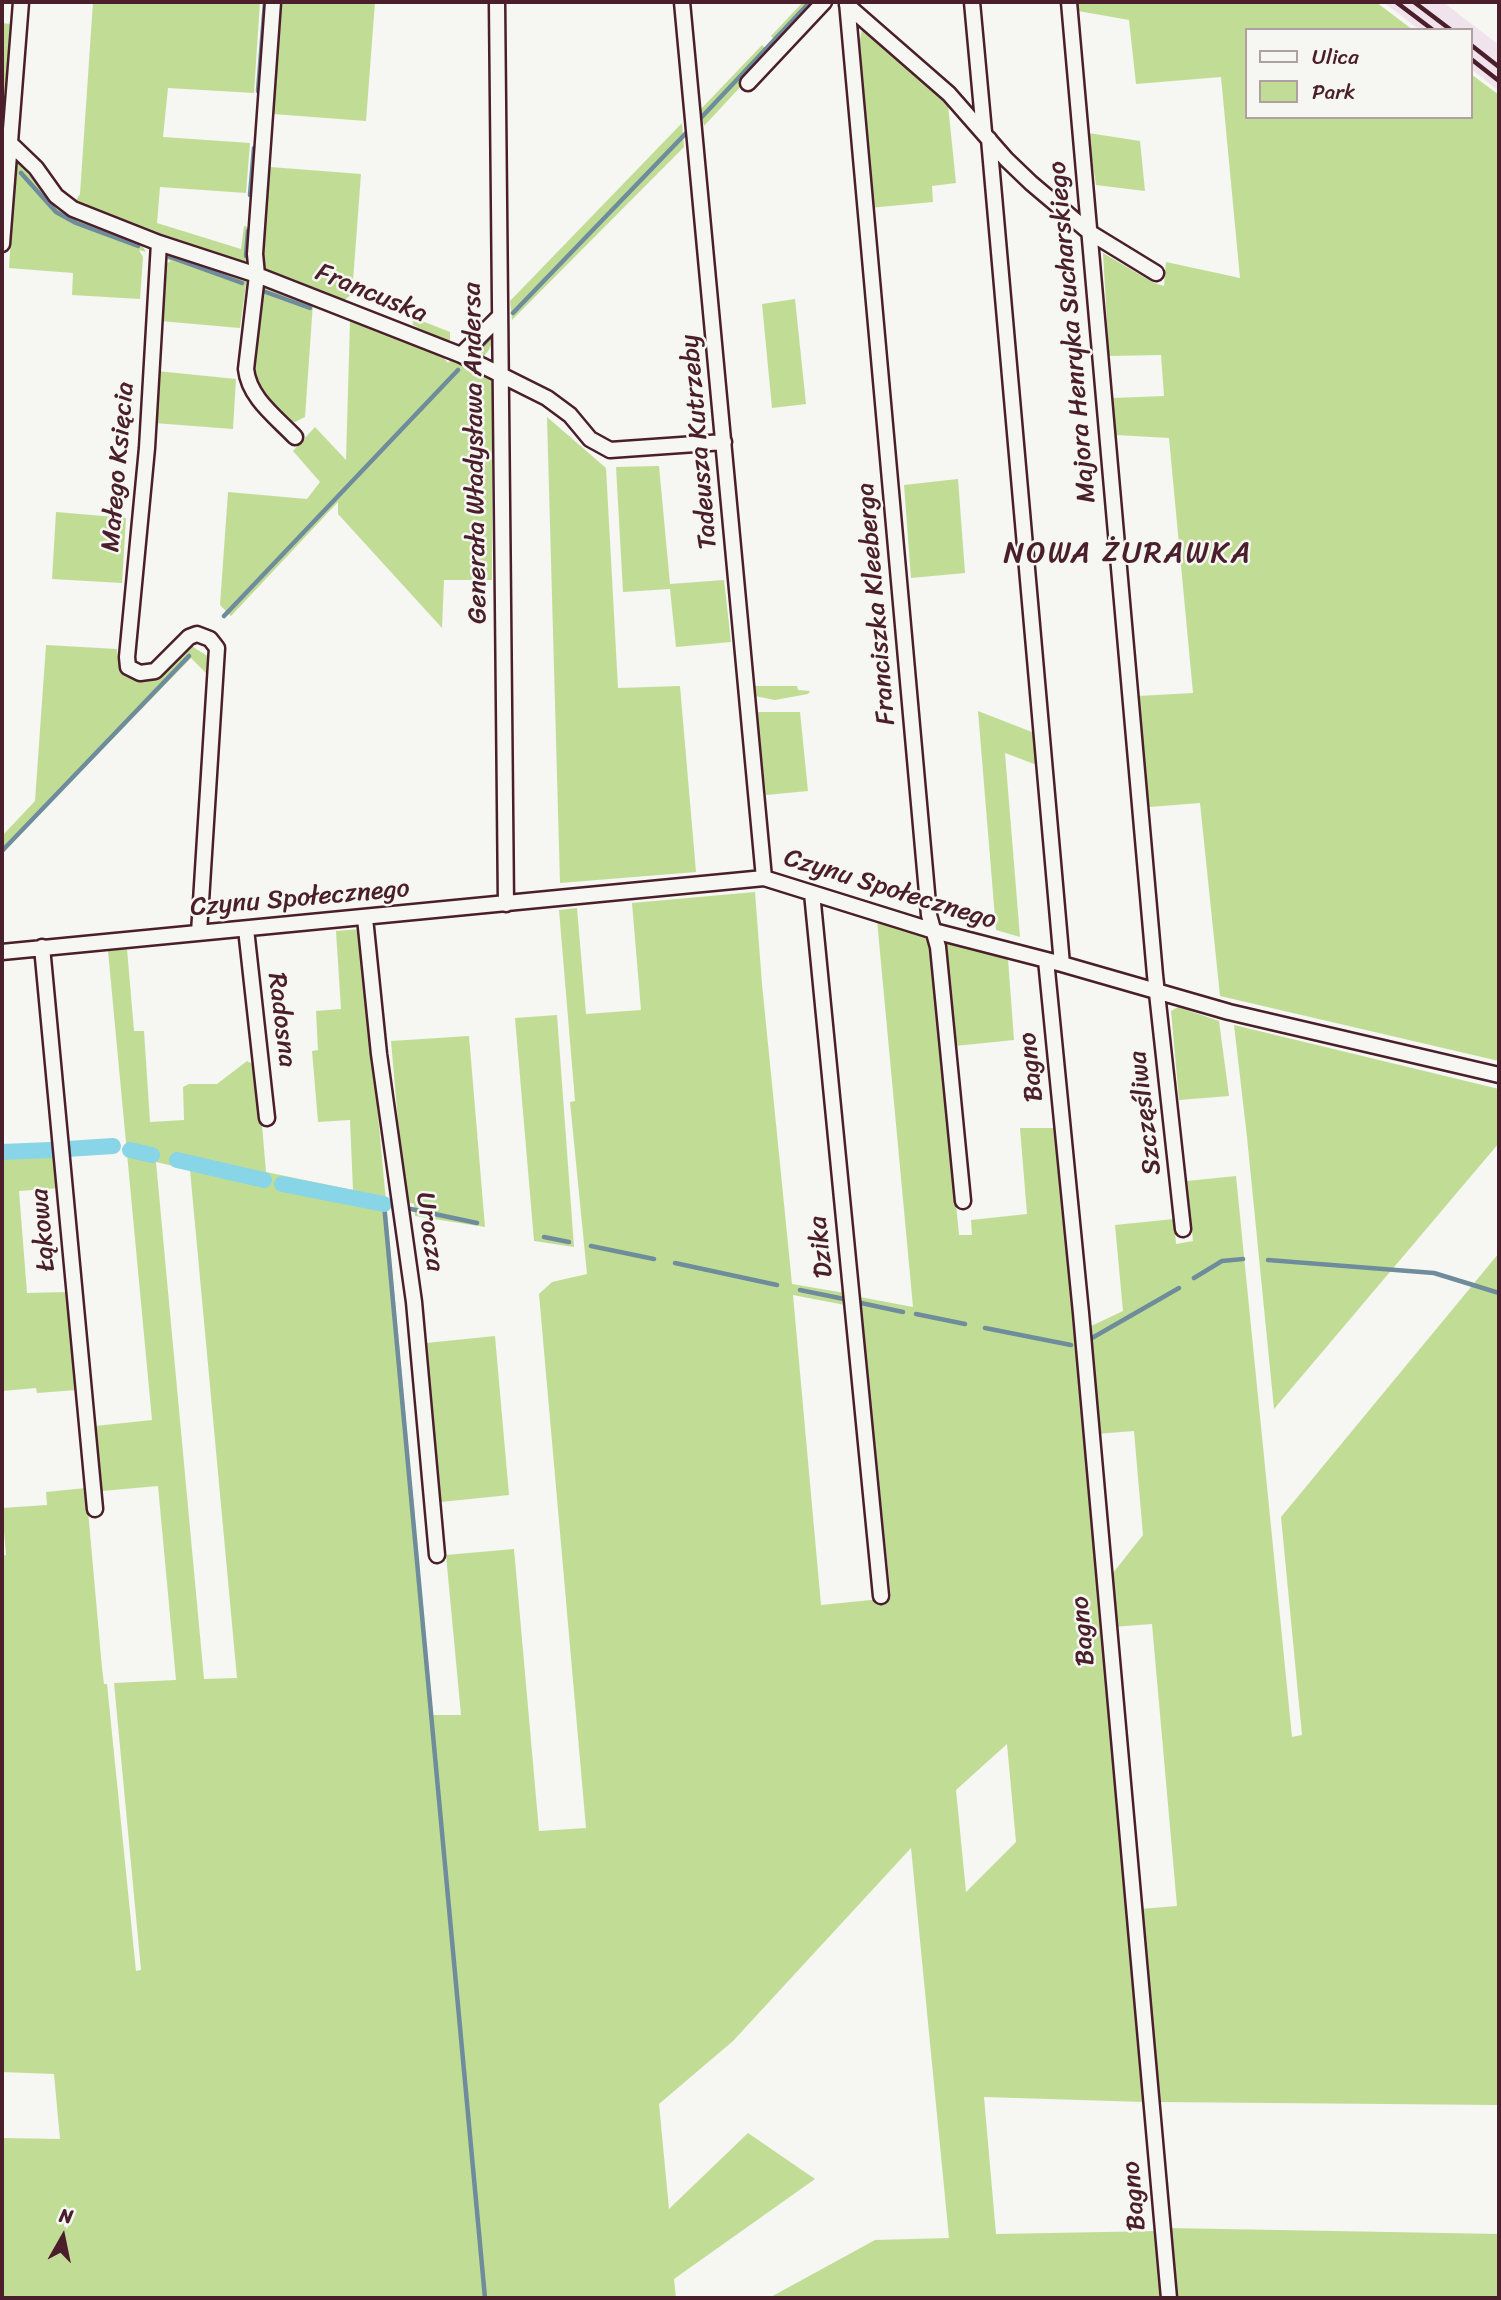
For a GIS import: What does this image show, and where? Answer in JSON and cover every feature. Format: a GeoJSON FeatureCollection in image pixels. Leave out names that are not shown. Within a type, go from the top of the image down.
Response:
{"type":"FeatureCollection","features":[{"type":"Feature","properties":{"kind":"street"},"geometry":{"type":"LineString","coordinates":[[2,244],[4,169],[11,144],[21,2]]}},
{"type":"Feature","properties":{"kind":"street"},"geometry":{"type":"LineString","coordinates":[[274,2],[255,254],[257,275],[246,369],[247,382],[256,397],[295,437]]}},
{"type":"Feature","properties":{"kind":"street","name":"Generała Władysława Andersa"},"geometry":{"type":"LineString","coordinates":[[496,2],[506,904]]}},
{"type":"Feature","properties":{"kind":"street","name":"Tadeusza Kutrzeby"},"geometry":{"type":"LineString","coordinates":[[682,2],[765,878]]}},
{"type":"Feature","properties":{"kind":"street"},"geometry":{"type":"LineString","coordinates":[[748,83],[824,2]]}},
{"type":"Feature","properties":{"kind":"street"},"geometry":{"type":"LineString","coordinates":[[972,2],[1062,964]]}},
{"type":"Feature","properties":{"kind":"street","name":"Majora Henryka Sucharskiego"},"geometry":{"type":"LineString","coordinates":[[1069,2],[1156,992]]}},
{"type":"Feature","properties":{"kind":"street"},"geometry":{"type":"LineString","coordinates":[[847,3],[950,94],[1031,183],[1089,232],[1156,273]]}},
{"type":"Feature","properties":{"kind":"street","name":"Franciszka Kleeberga"},"geometry":{"type":"LineString","coordinates":[[847,3],[929,915],[938,947],[962,1201]]}},
{"type":"Feature","properties":{"kind":"street","name":"Francuska"},"geometry":{"type":"LineString","coordinates":[[11,144],[36,169],[56,196],[73,209],[159,243],[257,275],[461,355],[547,398],[570,415],[590,439],[610,450],[724,442]]}},
{"type":"Feature","properties":{"kind":"street","name":"Małego Księcia"},"geometry":{"type":"LineString","coordinates":[[159,243],[147,448],[127,657],[128,667],[134,671],[155,671],[189,637],[204,635],[215,643],[217,660],[198,933]]}},
{"type":"Feature","properties":{"kind":"street"},"geometry":{"type":"LineString","coordinates":[[461,355],[499,317]]}},
{"type":"Feature","properties":{"kind":"street","name":"Czynu Społecznego"},"geometry":{"type":"LineString","coordinates":[[2,952],[765,878],[934,931],[1156,992],[1499,1075]]}},
{"type":"Feature","properties":{"kind":"street","name":"Dzika"},"geometry":{"type":"LineString","coordinates":[[812,893],[881,1595]]}},
{"type":"Feature","properties":{"kind":"street","name":"Urocza"},"geometry":{"type":"LineString","coordinates":[[365,918],[379,1054],[414,1302],[437,1555]]}},
{"type":"Feature","properties":{"kind":"street","name":"Radosna"},"geometry":{"type":"LineString","coordinates":[[246,929],[267,1118]]}},
{"type":"Feature","properties":{"kind":"street","name":"Łąkowa"},"geometry":{"type":"LineString","coordinates":[[42,947],[95,1508]]}},
{"type":"Feature","properties":{"kind":"street","name":"Bagno"},"geometry":{"type":"LineString","coordinates":[[1046,960],[1080,1300],[1169,2298]]}},
{"type":"Feature","properties":{"kind":"street","name":"Szczęśliwa"},"geometry":{"type":"LineString","coordinates":[[1156,992],[1184,1229]]}},
{"type":"Feature","properties":{"kind":"shaded area"},"geometry":{"type":"Polygon","coordinates":[[[1383,2],[1443,2],[1499,45],[1499,91],[1473,71],[1473,28],[1417,28],[1383,2]]]}},
{"type":"Feature","properties":{"kind":"green space"},"geometry":{"type":"Polygon","coordinates":[[[93,2],[260,2],[254,93],[168,88],[163,137],[250,143],[246,193],[160,187],[157,223],[241,249],[244,226],[252,228],[249,258],[241,264],[91,212],[75,202],[80,194],[93,2]]]}},
{"type":"Feature","properties":{"kind":"green space"},"geometry":{"type":"Polygon","coordinates":[[[282,2],[375,2],[366,121],[273,114],[282,2]]]}},
{"type":"Feature","properties":{"kind":"green space"},"geometry":{"type":"Polygon","coordinates":[[[803,2],[815,2],[776,42],[771,36],[803,2]]]}},
{"type":"Feature","properties":{"kind":"green space"},"geometry":{"type":"Polygon","coordinates":[[[1077,2],[1376,2],[1410,28],[1246,28],[1246,119],[1473,119],[1473,76],[1499,95],[1499,1061],[1220,996],[1200,803],[1149,807],[1138,696],[1193,693],[1169,438],[1116,435],[1113,398],[1164,396],[1161,355],[1109,356],[1103,253],[1154,283],[1164,286],[1166,262],[1240,278],[1221,77],[1136,84],[1129,20],[1078,11],[1077,2]]]}},
{"type":"Feature","properties":{"kind":"green space"},"geometry":{"type":"Polygon","coordinates":[[[2,23],[11,24],[2,139],[2,23]]]}},
{"type":"Feature","properties":{"kind":"green space"},"geometry":{"type":"Polygon","coordinates":[[[862,29],[948,105],[956,183],[932,186],[933,202],[869,208],[856,58],[862,29]]]}},
{"type":"Feature","properties":{"kind":"green space"},"geometry":{"type":"Polygon","coordinates":[[[762,45],[771,54],[704,126],[700,110],[762,45]]]}},
{"type":"Feature","properties":{"kind":"green space"},"geometry":{"type":"Polygon","coordinates":[[[682,123],[684,147],[512,320],[510,301],[682,123]]]}},
{"type":"Feature","properties":{"kind":"green space"},"geometry":{"type":"Polygon","coordinates":[[[1088,133],[1140,141],[1145,191],[1096,185],[1088,133]]]}},
{"type":"Feature","properties":{"kind":"green space"},"geometry":{"type":"Polygon","coordinates":[[[16,160],[58,208],[139,240],[146,252],[139,250],[143,257],[140,299],[72,295],[73,273],[9,268],[16,160]]]}},
{"type":"Feature","properties":{"kind":"green space"},"geometry":{"type":"Polygon","coordinates":[[[270,167],[361,174],[352,294],[343,301],[269,274],[260,266],[263,261],[270,167]]]}},
{"type":"Feature","properties":{"kind":"green space"},"geometry":{"type":"Polygon","coordinates":[[[170,252],[247,277],[240,328],[160,321],[164,265],[171,261],[163,258],[170,252]]]}},
{"type":"Feature","properties":{"kind":"green space"},"geometry":{"type":"Polygon","coordinates":[[[266,285],[313,303],[305,417],[295,422],[269,406],[252,379],[260,286],[266,285]]]}},
{"type":"Feature","properties":{"kind":"green space"},"geometry":{"type":"Polygon","coordinates":[[[795,299],[806,404],[772,408],[762,304],[795,299]]]}},
{"type":"Feature","properties":{"kind":"green space"},"geometry":{"type":"Polygon","coordinates":[[[412,317],[450,332],[450,345],[413,325],[412,317]]]}},
{"type":"Feature","properties":{"kind":"green space"},"geometry":{"type":"Polygon","coordinates":[[[350,321],[443,357],[448,363],[453,357],[492,379],[492,580],[444,580],[442,628],[338,514],[338,502],[231,616],[220,605],[228,492],[307,499],[320,482],[293,451],[315,427],[346,460],[350,321]]]}},
{"type":"Feature","properties":{"kind":"green space"},"geometry":{"type":"Polygon","coordinates":[[[493,326],[492,344],[486,354],[482,358],[467,355],[493,326]]]}},
{"type":"Feature","properties":{"kind":"green space"},"geometry":{"type":"Polygon","coordinates":[[[157,371],[236,379],[233,429],[154,423],[157,371]]]}},
{"type":"Feature","properties":{"kind":"green space"},"geometry":{"type":"Polygon","coordinates":[[[547,417],[606,468],[618,688],[680,686],[696,872],[560,883],[547,417]]]}},
{"type":"Feature","properties":{"kind":"green space"},"geometry":{"type":"Polygon","coordinates":[[[659,466],[670,584],[724,580],[731,642],[676,647],[670,589],[623,592],[616,467],[659,466]]]}},
{"type":"Feature","properties":{"kind":"green space"},"geometry":{"type":"Polygon","coordinates":[[[958,479],[965,573],[911,578],[904,485],[958,479]]]}},
{"type":"Feature","properties":{"kind":"green space"},"geometry":{"type":"Polygon","coordinates":[[[56,512],[126,518],[122,583],[52,579],[56,512]]]}},
{"type":"Feature","properties":{"kind":"green space"},"geometry":{"type":"Polygon","coordinates":[[[46,645],[117,649],[121,666],[136,677],[190,645],[209,657],[209,665],[206,673],[191,658],[2,853],[2,836],[35,801],[46,645]]]}},
{"type":"Feature","properties":{"kind":"green space"},"geometry":{"type":"Polygon","coordinates":[[[755,686],[797,686],[798,690],[810,691],[808,694],[775,700],[755,696],[755,686]]]}},
{"type":"Feature","properties":{"kind":"green space"},"geometry":{"type":"Polygon","coordinates":[[[978,711],[1037,734],[1042,767],[1005,753],[1020,937],[996,930],[978,711]]]}},
{"type":"Feature","properties":{"kind":"green space"},"geometry":{"type":"Polygon","coordinates":[[[757,712],[800,712],[808,791],[766,795],[757,712]]]}},
{"type":"Feature","properties":{"kind":"green space"},"geometry":{"type":"Polygon","coordinates":[[[755,892],[792,1284],[845,1293],[845,1305],[793,1295],[821,1605],[891,1598],[860,1297],[913,1307],[877,920],[930,936],[959,1235],[972,1235],[971,1220],[1027,1214],[1020,1128],[1057,1128],[1144,2102],[984,2097],[996,2234],[1157,2231],[1162,2298],[769,2298],[875,2240],[949,2238],[911,1848],[733,2041],[659,2104],[669,2209],[748,2133],[815,2179],[674,2279],[676,2298],[2,2298],[2,2138],[60,2139],[54,2074],[2,2072],[2,1556],[6,1555],[2,1508],[47,1505],[46,1492],[86,1488],[102,1668],[104,1684],[107,1684],[136,1971],[141,1970],[114,1683],[176,1680],[158,1486],[102,1491],[95,1426],[152,1420],[108,951],[127,949],[134,1031],[144,1031],[150,1122],[184,1120],[183,1087],[189,1084],[217,1084],[247,1061],[257,1066],[266,1172],[353,1190],[350,1120],[318,1122],[312,1051],[318,1050],[316,1011],[341,1009],[336,931],[361,929],[433,1715],[461,1715],[446,1555],[514,1549],[539,1831],[586,1828],[539,1294],[552,1282],[587,1274],[570,1102],[575,1101],[559,910],[577,908],[586,1014],[641,1010],[632,903],[755,892]],[[156,1162],[204,1679],[237,1678],[190,1170],[156,1162]],[[1007,1744],[956,1790],[966,1892],[1016,1842],[1007,1744]]]}},
{"type":"Feature","properties":{"kind":"green space"},"geometry":{"type":"Polygon","coordinates":[[[946,942],[1008,959],[1014,1040],[955,1046],[946,942]]]}},
{"type":"Feature","properties":{"kind":"green space"},"geometry":{"type":"Polygon","coordinates":[[[1178,1007],[1219,1021],[1229,1096],[1179,1100],[1171,1011],[1178,1007]]]}},
{"type":"Feature","properties":{"kind":"green space"},"geometry":{"type":"Polygon","coordinates":[[[557,1015],[574,1247],[534,1241],[515,1018],[557,1015]]]}},
{"type":"Feature","properties":{"kind":"green space"},"geometry":{"type":"Polygon","coordinates":[[[1234,1025],[1499,1089],[1499,1143],[1274,1409],[1247,1137],[1234,1025]]]}},
{"type":"Feature","properties":{"kind":"green space"},"geometry":{"type":"Polygon","coordinates":[[[469,1036],[485,1227],[415,1216],[414,1204],[405,1201],[391,1041],[469,1036]]]}},
{"type":"Feature","properties":{"kind":"green space"},"geometry":{"type":"Polygon","coordinates":[[[55,1145],[61,1188],[19,1191],[27,1293],[68,1292],[77,1390],[37,1393],[36,1388],[2,1391],[2,1147],[55,1145]]]}},
{"type":"Feature","properties":{"kind":"green space"},"geometry":{"type":"Polygon","coordinates":[[[1236,1176],[1292,1737],[1302,1735],[1281,1517],[1499,1253],[1499,2105],[1157,2102],[1140,1909],[1177,1906],[1152,1624],[1113,1627],[1109,1578],[1143,1535],[1134,1431],[1096,1434],[1087,1328],[1123,1311],[1115,1225],[1174,1219],[1176,1244],[1193,1241],[1187,1181],[1236,1176]]]}},
{"type":"Feature","properties":{"kind":"green space"},"geometry":{"type":"Polygon","coordinates":[[[495,1336],[509,1495],[441,1502],[426,1343],[495,1336]]]}},
{"type":"Feature","properties":{"kind":"green space"},"geometry":{"type":"Polygon","coordinates":[[[1168,2228],[1499,2234],[1499,2298],[1175,2298],[1168,2228]]]}},
{"type":"Feature","properties":{"kind":"waterway"},"geometry":{"type":"LineString","coordinates":[[258,91],[265,2]]}},
{"type":"Feature","properties":{"kind":"waterway"},"geometry":{"type":"LineString","coordinates":[[698,121],[810,2]]}},
{"type":"Feature","properties":{"kind":"waterway"},"geometry":{"type":"LineString","coordinates":[[513,313],[689,130]]}},
{"type":"Feature","properties":{"kind":"waterway"},"geometry":{"type":"LineString","coordinates":[[250,195],[254,148]]}},
{"type":"Feature","properties":{"kind":"waterway"},"geometry":{"type":"LineString","coordinates":[[21,173],[56,212],[76,223],[138,246]]}},
{"type":"Feature","properties":{"kind":"waterway"},"geometry":{"type":"LineString","coordinates":[[246,256],[248,231]]}},
{"type":"Feature","properties":{"kind":"waterway"},"geometry":{"type":"LineString","coordinates":[[170,257],[242,283]]}},
{"type":"Feature","properties":{"kind":"waterway"},"geometry":{"type":"LineString","coordinates":[[263,291],[310,308]]}},
{"type":"Feature","properties":{"kind":"waterway"},"geometry":{"type":"LineString","coordinates":[[479,349],[490,337]]}},
{"type":"Feature","properties":{"kind":"waterway"},"geometry":{"type":"LineString","coordinates":[[224,616],[458,370]]}},
{"type":"Feature","properties":{"kind":"waterway"},"geometry":{"type":"LineString","coordinates":[[2,851],[189,656]]}},
{"type":"Feature","properties":{"kind":"waterway"},"geometry":{"type":"LineString","coordinates":[[67,1149],[113,1146]]}},
{"type":"Feature","properties":{"kind":"waterway"},"geometry":{"type":"LineString","coordinates":[[2,1152],[51,1150]]}},
{"type":"Feature","properties":{"kind":"waterway"},"geometry":{"type":"LineString","coordinates":[[130,1150],[152,1155]]}},
{"type":"Feature","properties":{"kind":"waterway"},"geometry":{"type":"LineString","coordinates":[[177,1160],[264,1180]]}},
{"type":"Feature","properties":{"kind":"waterway"},"geometry":{"type":"LineString","coordinates":[[282,1184],[384,1204]]}},
{"type":"Feature","properties":{"kind":"waterway"},"geometry":{"type":"LineString","coordinates":[[390,1205],[384,1204],[485,2298]]}},
{"type":"Feature","properties":{"kind":"waterway"},"geometry":{"type":"LineString","coordinates":[[411,1209],[477,1223]]}},
{"type":"Feature","properties":{"kind":"waterway"},"geometry":{"type":"LineString","coordinates":[[544,1237],[569,1242]]}},
{"type":"Feature","properties":{"kind":"waterway"},"geometry":{"type":"LineString","coordinates":[[591,1246],[654,1259]]}},
{"type":"Feature","properties":{"kind":"waterway"},"geometry":{"type":"LineString","coordinates":[[1194,1278],[1222,1261],[1243,1259]]}},
{"type":"Feature","properties":{"kind":"waterway"},"geometry":{"type":"LineString","coordinates":[[1268,1260],[1434,1273],[1499,1293]]}},
{"type":"Feature","properties":{"kind":"waterway"},"geometry":{"type":"LineString","coordinates":[[675,1263],[777,1285]]}},
{"type":"Feature","properties":{"kind":"waterway"},"geometry":{"type":"LineString","coordinates":[[1092,1338],[1179,1288]]}},
{"type":"Feature","properties":{"kind":"waterway"},"geometry":{"type":"LineString","coordinates":[[800,1290],[844,1299]]}},
{"type":"Feature","properties":{"kind":"waterway"},"geometry":{"type":"LineString","coordinates":[[861,1303],[903,1312]]}},
{"type":"Feature","properties":{"kind":"waterway"},"geometry":{"type":"LineString","coordinates":[[916,1314],[965,1324]]}},
{"type":"Feature","properties":{"kind":"waterway"},"geometry":{"type":"LineString","coordinates":[[985,1328],[1071,1345]]}},
{"type":"Feature","properties":{"kind":"railway"},"geometry":{"type":"LineString","coordinates":[[1396,2],[1430,28]]}},
{"type":"Feature","properties":{"kind":"railway"},"geometry":{"type":"LineString","coordinates":[[1414,2],[1448,28]]}},
{"type":"Feature","properties":{"kind":"railway"},"geometry":{"type":"LineString","coordinates":[[1473,47],[1499,67]]}},
{"type":"Feature","properties":{"kind":"railway"},"geometry":{"type":"LineString","coordinates":[[1473,61],[1499,81]]}},
{"type":"Feature","properties":{"kind":"district","name":"NOWA ŻURAWKA"},"geometry":{"type":"Point","coordinates":[1128,554]}}]}
